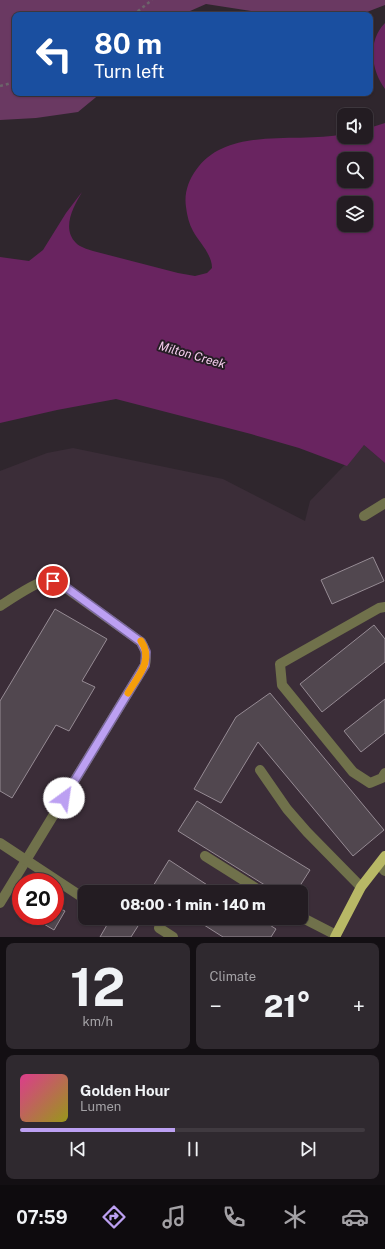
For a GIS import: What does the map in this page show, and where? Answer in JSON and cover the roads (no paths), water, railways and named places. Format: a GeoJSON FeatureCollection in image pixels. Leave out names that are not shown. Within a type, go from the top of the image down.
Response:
{"type":"FeatureCollection","features":[{"type":"Feature","properties":{"kind":"main road"},"geometry":{"type":"LineString","coordinates":[[335,936],[361,887],[382,868],[385,856]]}},
{"type":"Feature","properties":{"kind":"street"},"geometry":{"type":"LineString","coordinates":[[364,516],[385,503]]}},
{"type":"Feature","properties":{"kind":"street"},"geometry":{"type":"LineString","coordinates":[[0,606],[44,581],[60,583],[141,642],[146,652],[145,665],[0,903]]}},
{"type":"Feature","properties":{"kind":"street"},"geometry":{"type":"LineString","coordinates":[[384,777],[370,784],[353,772],[282,685],[280,664],[385,606]]}},
{"type":"Feature","properties":{"kind":"street"},"geometry":{"type":"LineString","coordinates":[[260,770],[287,809],[307,832],[361,887]]}},
{"type":"Feature","properties":{"kind":"street"},"geometry":{"type":"LineString","coordinates":[[0,843],[78,894]]}},
{"type":"Feature","properties":{"kind":"street"},"geometry":{"type":"LineString","coordinates":[[205,856],[251,885]]}},
{"type":"Feature","properties":{"kind":"street"},"geometry":{"type":"LineString","coordinates":[[308,921],[335,936]]}},
{"type":"Feature","properties":{"kind":"street"},"geometry":{"type":"LineString","coordinates":[[159,928],[173,937]]}},
{"type":"Feature","properties":{"kind":"water"},"geometry":{"type":"Polygon","coordinates":[[[385,23],[385,89],[380,81],[374,65],[373,47],[379,30],[385,23]]]}},
{"type":"Feature","properties":{"kind":"water","name":"Milton Creek"},"geometry":{"type":"Polygon","coordinates":[[[385,123],[385,463],[364,445],[347,466],[299,448],[251,434],[116,399],[0,423],[0,257],[29,261],[43,250],[66,213],[82,192],[70,217],[69,224],[69,231],[72,237],[80,246],[93,251],[178,273],[195,276],[207,273],[212,268],[210,258],[190,225],[186,210],[187,188],[196,170],[209,156],[226,147],[244,141],[337,135],[337,144],[373,144],[373,127],[385,123]]]}}]}
